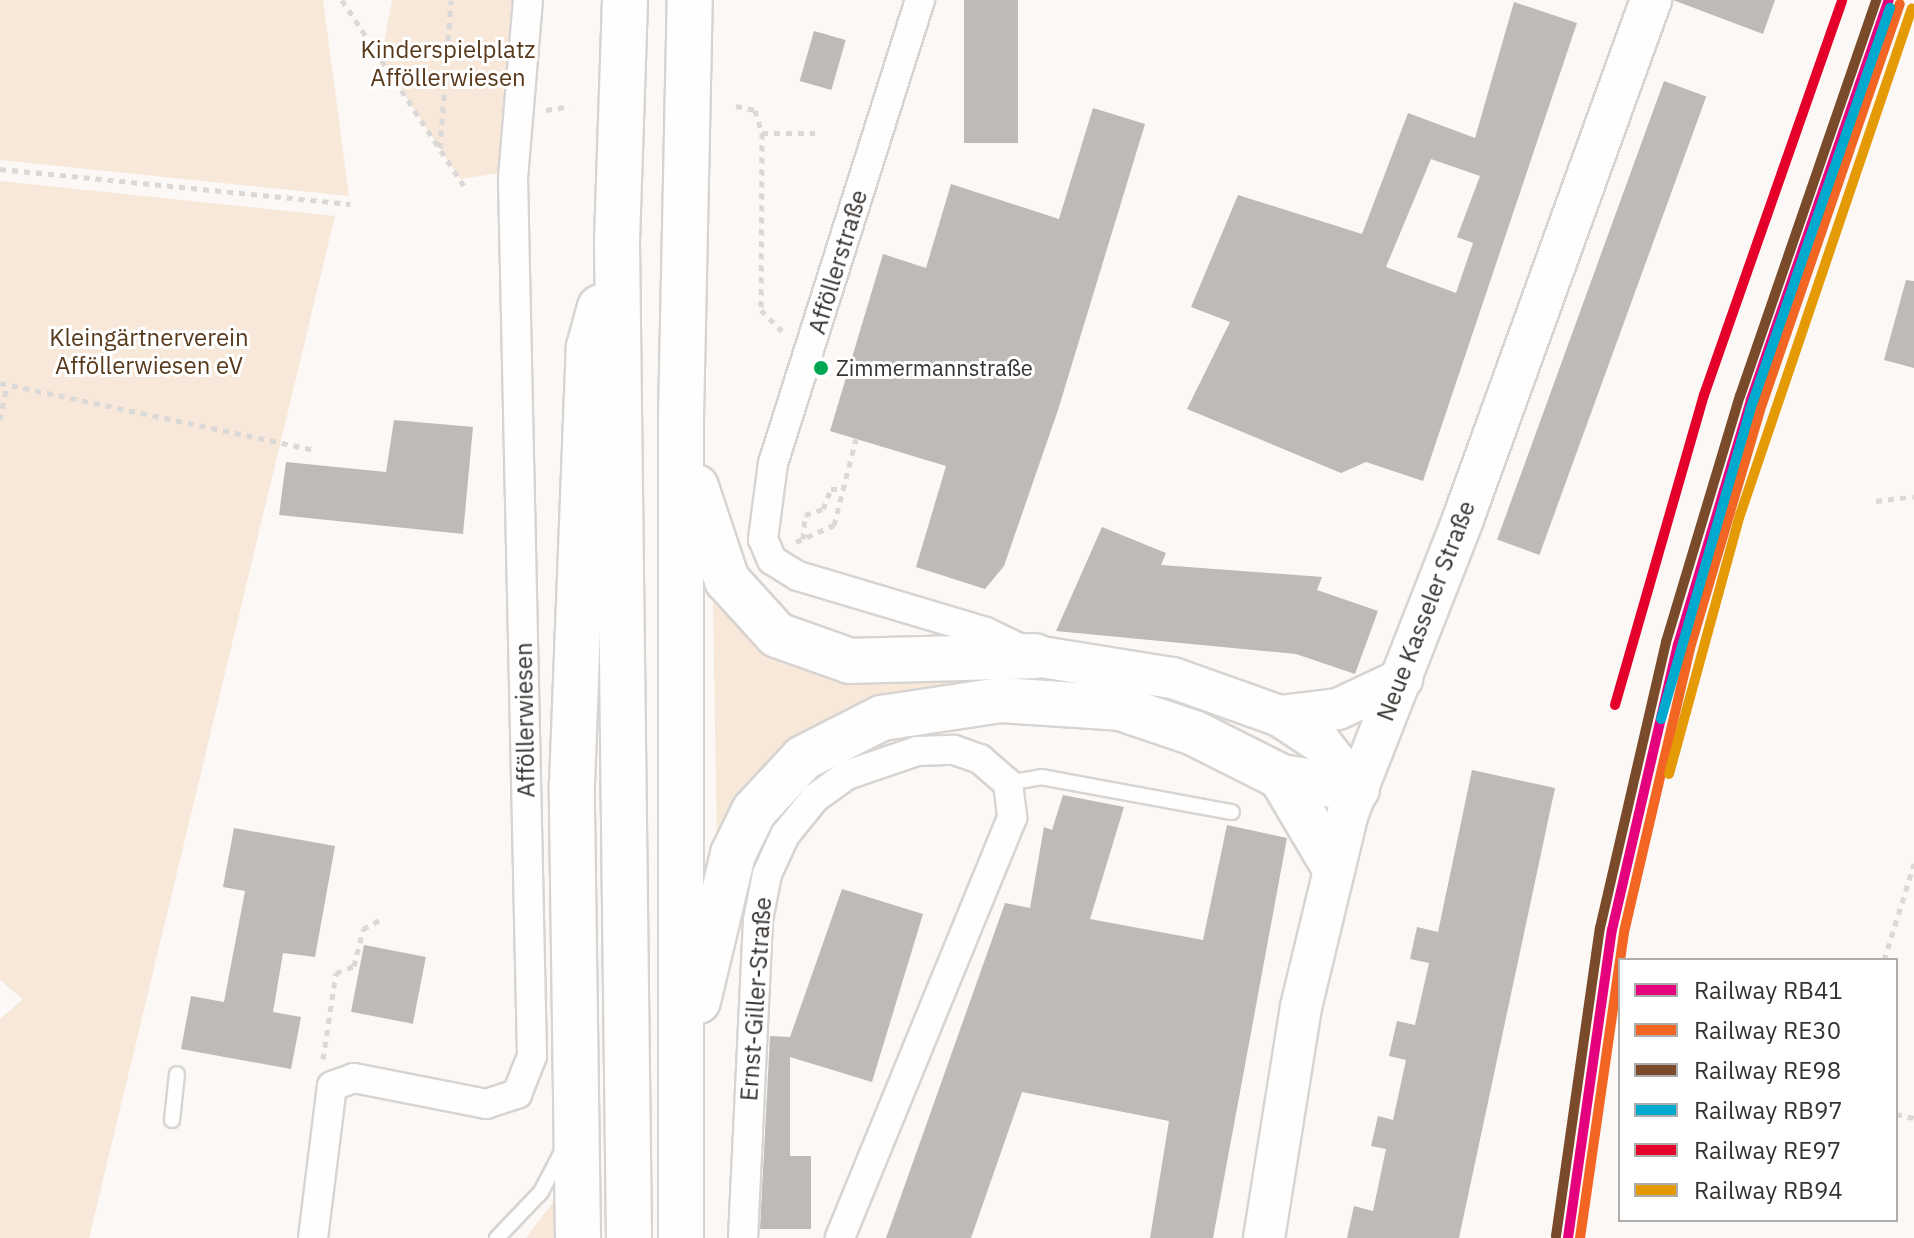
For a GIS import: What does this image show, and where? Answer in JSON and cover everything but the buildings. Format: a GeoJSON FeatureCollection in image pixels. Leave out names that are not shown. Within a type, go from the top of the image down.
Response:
{"type":"FeatureCollection","features":[{"type":"Feature","properties":{"kind":"highway"},"geometry":{"type":"LineString","coordinates":[[625,0],[617,242],[629,1238]]}},
{"type":"Feature","properties":{"kind":"highway"},"geometry":{"type":"LineString","coordinates":[[681,1238],[681,418],[690,0]]}},
{"type":"Feature","properties":{"kind":"highway"},"geometry":{"type":"LineString","coordinates":[[578,1238],[572,784],[589,347],[617,242]]}},
{"type":"Feature","properties":{"kind":"highway"},"geometry":{"type":"LineString","coordinates":[[681,418],[710,541],[727,580],[777,635],[850,661],[1035,656]]}},
{"type":"Feature","properties":{"kind":"highway"},"geometry":{"type":"LineString","coordinates":[[680,1100],[733,854],[775,785],[833,738],[920,708],[1001,700],[1089,705],[1154,716],[1281,777],[1357,789]]}},
{"type":"Feature","properties":{"kind":"highway"},"geometry":{"type":"LineString","coordinates":[[1281,777],[1333,865]]}},
{"type":"Feature","properties":{"kind":"main road","name":"Neue Kasseler Straße"},"geometry":{"type":"LineString","coordinates":[[1264,1238],[1301,1007],[1333,865],[1357,789],[1402,679],[1651,0]]}},
{"type":"Feature","properties":{"kind":"main road"},"geometry":{"type":"LineString","coordinates":[[1035,656],[1173,678],[1280,716],[1321,743],[1357,789]]}},
{"type":"Feature","properties":{"kind":"main road"},"geometry":{"type":"LineString","coordinates":[[1280,716],[1338,709],[1402,679]]}},
{"type":"Feature","properties":{"kind":"street","name":"Afföllerwiesen"},"geometry":{"type":"LineString","coordinates":[[332,1086],[354,1078],[486,1104],[517,1094],[532,1056],[513,178],[528,0]]}},
{"type":"Feature","properties":{"kind":"street","name":"Afföllerstraße"},"geometry":{"type":"LineString","coordinates":[[920,0],[816,338],[773,463],[762,525],[772,560],[798,576],[986,632],[1035,656]]}},
{"type":"Feature","properties":{"kind":"street","name":"Ernst-Giller-Straße"},"geometry":{"type":"LineString","coordinates":[[743,1238],[758,920],[767,874],[785,835],[815,798],[847,775],[917,751],[954,750],[980,759],[1008,783]]}},
{"type":"Feature","properties":{"kind":"street"},"geometry":{"type":"LineString","coordinates":[[840,1238],[1012,818],[1008,783]]}},
{"type":"Feature","properties":{"kind":"street"},"geometry":{"type":"LineString","coordinates":[[313,1238],[332,1086]]}},
{"type":"Feature","properties":{"kind":"lane"},"geometry":{"type":"LineString","coordinates":[[1008,783],[1041,777],[1232,812]]}},
{"type":"Feature","properties":{"kind":"lane"},"geometry":{"type":"LineString","coordinates":[[172,1120],[177,1074]]}},
{"type":"Feature","properties":{"kind":"lane"},"geometry":{"type":"LineString","coordinates":[[497,1238],[541,1192],[576,1112]]}},
{"type":"Feature","properties":{"kind":"path"},"geometry":{"type":"LineString","coordinates":[[342,0],[464,186]]}},
{"type":"Feature","properties":{"kind":"path"},"geometry":{"type":"LineString","coordinates":[[440,149],[451,0]]}},
{"type":"Feature","properties":{"kind":"path"},"geometry":{"type":"LineString","coordinates":[[736,106],[755,110],[762,133],[761,310],[788,336],[816,338]]}},
{"type":"Feature","properties":{"kind":"path"},"geometry":{"type":"LineString","coordinates":[[762,133],[815,133]]}},
{"type":"Feature","properties":{"kind":"path"},"geometry":{"type":"LineString","coordinates":[[0,169],[350,204]]}},
{"type":"Feature","properties":{"kind":"path"},"geometry":{"type":"LineString","coordinates":[[0,420],[4,384],[314,450]]}},
{"type":"Feature","properties":{"kind":"path"},"geometry":{"type":"LineString","coordinates":[[816,534],[834,525],[856,439]]}},
{"type":"Feature","properties":{"kind":"path"},"geometry":{"type":"LineString","coordinates":[[803,539],[805,515],[823,509],[831,489],[844,489]]}},
{"type":"Feature","properties":{"kind":"path"},"geometry":{"type":"LineString","coordinates":[[1876,501],[1914,496]]}},
{"type":"Feature","properties":{"kind":"path"},"geometry":{"type":"LineString","coordinates":[[1885,958],[1914,864]]}},
{"type":"Feature","properties":{"kind":"path"},"geometry":{"type":"LineString","coordinates":[[332,1086],[323,1061],[336,973],[354,966],[363,929],[380,920]]}},
{"type":"Feature","properties":{"kind":"green space"},"geometry":{"type":"Polygon","coordinates":[[[0,0],[323,0],[349,196],[0,160],[0,0]]]}},
{"type":"Feature","properties":{"kind":"green space","name":"Kinderspielplatz Afföllerwiesen"},"geometry":{"type":"Polygon","coordinates":[[[392,0],[518,0],[506,172],[460,179],[381,59],[392,0]]]}},
{"type":"Feature","properties":{"kind":"green space","name":"Kleingärtnerverein Afföllerwiesen eV"},"geometry":{"type":"Polygon","coordinates":[[[0,181],[335,216],[89,1238],[0,1238],[0,1019],[23,999],[0,980],[0,181]]]}},
{"type":"Feature","properties":{"kind":"green space"},"geometry":{"type":"Polygon","coordinates":[[[713,602],[781,663],[823,675],[1033,678],[1032,685],[891,699],[717,846],[713,602]]]}},
{"type":"Feature","properties":{"kind":"green space"},"geometry":{"type":"Polygon","coordinates":[[[559,1194],[559,1238],[526,1238],[559,1194]]]}},
{"type":"Feature","properties":{"kind":"rail line","name":"RE97"},"geometry":{"type":"LineString","coordinates":[[1615,705],[1704,395],[1842,0]]}},
{"type":"Feature","properties":{"kind":"rail line","name":"RE98"},"geometry":{"type":"LineString","coordinates":[[1556,1236],[1600,928],[1666,642],[1740,396],[1876,0]]}},
{"type":"Feature","properties":{"kind":"rail line","name":"RB41"},"geometry":{"type":"LineString","coordinates":[[1568,1238],[1612,930],[1678,645],[1751,400],[1889,0]]}},
{"type":"Feature","properties":{"kind":"rail line","name":"RE30"},"geometry":{"type":"LineString","coordinates":[[1620,958],[1690,648],[1762,404],[1900,4]]}},
{"type":"Feature","properties":{"kind":"rail line","name":"RB97"},"geometry":{"type":"LineString","coordinates":[[1661,719],[1750,410],[1890,8]]}},
{"type":"Feature","properties":{"kind":"rail line","name":"RB94"},"geometry":{"type":"LineString","coordinates":[[1669,774],[1740,515],[1912,8]]}},
{"type":"Feature","properties":{"kind":"rail line","name":"RE30"},"geometry":{"type":"LineString","coordinates":[[1580,1238],[1618,974]]}},
{"type":"Feature","properties":{"kind":"place","name":"Zimmermannstraße"},"geometry":{"type":"Point","coordinates":[821,368]}}]}
